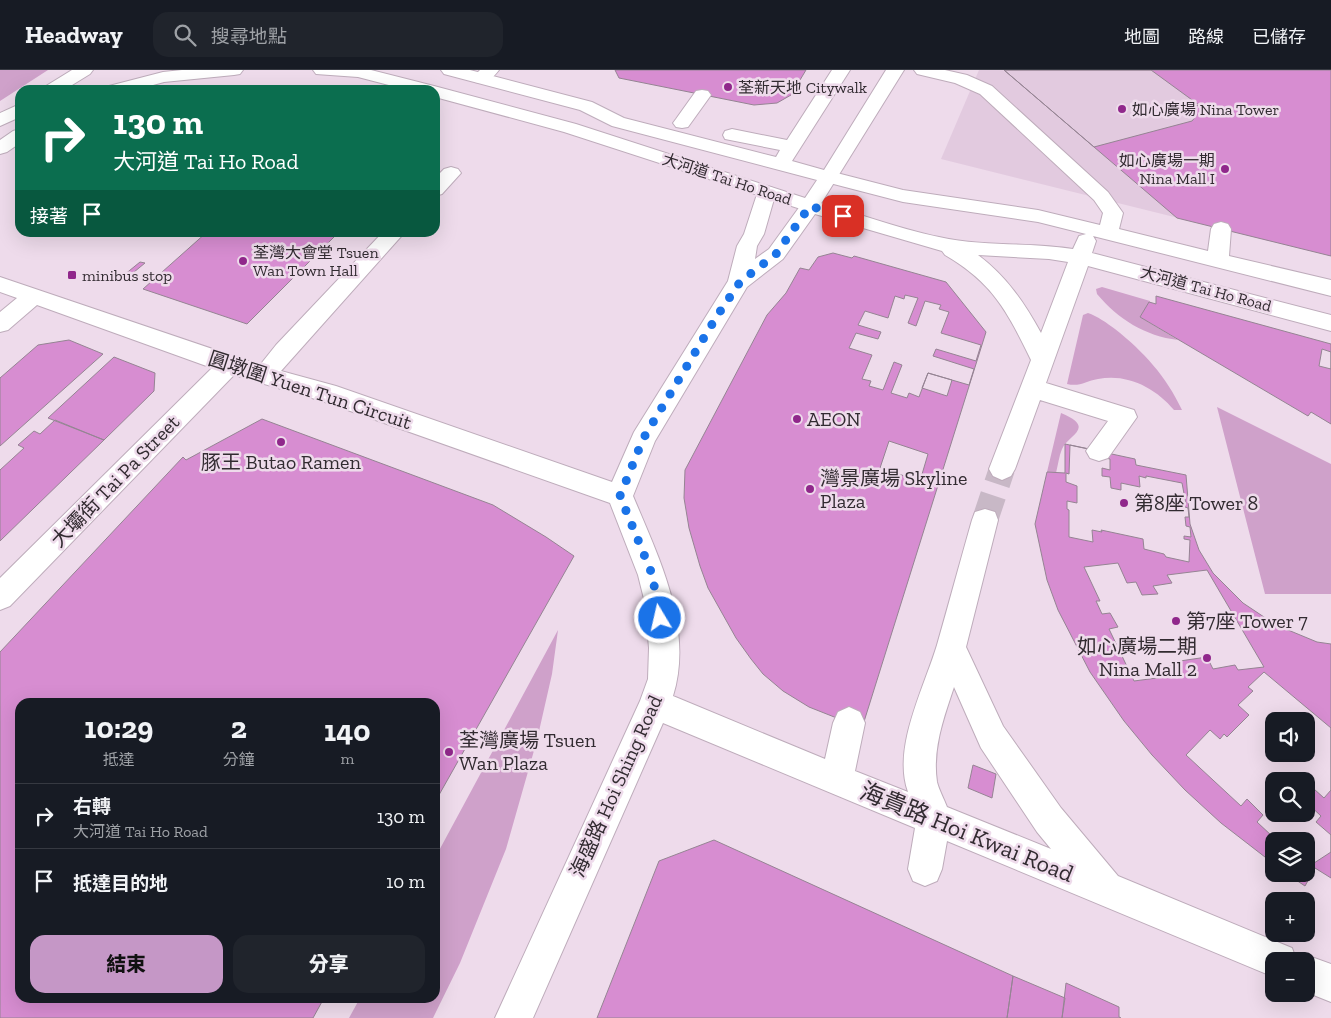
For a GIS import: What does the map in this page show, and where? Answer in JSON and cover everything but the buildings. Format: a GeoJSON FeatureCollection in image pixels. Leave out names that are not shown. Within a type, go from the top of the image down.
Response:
{"type":"FeatureCollection","features":[{"type":"Feature","properties":{"kind":"street"},"geometry":{"type":"LineString","coordinates":[[60,85],[84,70]]}},
{"type":"Feature","properties":{"kind":"street"},"geometry":{"type":"LineString","coordinates":[[110,85],[123,70]]}},
{"type":"Feature","properties":{"kind":"street"},"geometry":{"type":"LineString","coordinates":[[122,85],[163,77],[234,70]]}},
{"type":"Feature","properties":{"kind":"street"},"geometry":{"type":"LineString","coordinates":[[322,70],[355,71],[409,85]]}},
{"type":"Feature","properties":{"kind":"street","name":"大河道 Tai Ho Road"},"geometry":{"type":"LineString","coordinates":[[450,70],[486,74],[586,106],[618,122],[902,196],[1010,211],[1099,230],[1331,288]]}},
{"type":"Feature","properties":{"kind":"street"},"geometry":{"type":"LineString","coordinates":[[740,282],[747,246],[754,234],[766,192],[841,70]]}},
{"type":"Feature","properties":{"kind":"street"},"geometry":{"type":"LineString","coordinates":[[620,496],[643,439],[740,282],[776,254],[829,177],[895,70]]}},
{"type":"Feature","properties":{"kind":"street"},"geometry":{"type":"LineString","coordinates":[[923,70],[961,79],[986,90],[1101,196],[1113,213],[1081,257],[1002,468]]}},
{"type":"Feature","properties":{"kind":"street","name":"大河道 Tai Ho Road"},"geometry":{"type":"LineString","coordinates":[[440,93],[570,128],[810,206],[939,244],[992,250],[1049,252],[1081,257],[1331,322]]}},
{"type":"Feature","properties":{"kind":"street"},"geometry":{"type":"LineString","coordinates":[[682,122],[702,95]]}},
{"type":"Feature","properties":{"kind":"street"},"geometry":{"type":"LineString","coordinates":[[586,106],[628,109],[736,136],[792,147]]}},
{"type":"Feature","properties":{"kind":"street"},"geometry":{"type":"LineString","coordinates":[[0,121],[15,112]]}},
{"type":"Feature","properties":{"kind":"street"},"geometry":{"type":"LineString","coordinates":[[0,148],[15,138]]}},
{"type":"Feature","properties":{"kind":"street"},"geometry":{"type":"LineString","coordinates":[[440,184],[451,172]]}},
{"type":"Feature","properties":{"kind":"street"},"geometry":{"type":"LineString","coordinates":[[1218,260],[1221,229]]}},
{"type":"Feature","properties":{"kind":"street"},"geometry":{"type":"LineString","coordinates":[[266,374],[284,351],[390,237]]}},
{"type":"Feature","properties":{"kind":"street"},"geometry":{"type":"LineString","coordinates":[[939,244],[968,258],[994,278],[1015,305],[1042,359]]}},
{"type":"Feature","properties":{"kind":"street","name":"圓墩圍 Yuen Tun Circuit"},"geometry":{"type":"LineString","coordinates":[[0,284],[230,365],[327,393],[620,496]]}},
{"type":"Feature","properties":{"kind":"street"},"geometry":{"type":"LineString","coordinates":[[0,324],[33,297]]}},
{"type":"Feature","properties":{"kind":"street","name":"大壩街 Tai Pa Street"},"geometry":{"type":"LineString","coordinates":[[0,598],[230,365]]}},
{"type":"Feature","properties":{"kind":"street"},"geometry":{"type":"LineString","coordinates":[[1032,388],[1125,416],[1099,451]]}},
{"type":"Feature","properties":{"kind":"street","name":"海盛路 Hoi Shing Road"},"geometry":{"type":"LineString","coordinates":[[514,1018],[655,704],[662,679],[664,656],[658,603],[652,574],[620,496]]}},
{"type":"Feature","properties":{"kind":"street"},"geometry":{"type":"LineString","coordinates":[[925,869],[934,818],[921,783],[920,758],[924,731],[952,647],[985,520]]}},
{"type":"Feature","properties":{"kind":"street"},"geometry":{"type":"LineString","coordinates":[[952,647],[971,694],[992,737],[1049,820],[1108,889]]}},
{"type":"Feature","properties":{"kind":"street","name":"海貴路 Hoi Kwai Road"},"geometry":{"type":"LineString","coordinates":[[655,704],[1265,955]]}},
{"type":"Feature","properties":{"kind":"street"},"geometry":{"type":"LineString","coordinates":[[836,780],[849,723]]}},
{"type":"Feature","properties":{"kind":"street"},"geometry":{"type":"LineString","coordinates":[[1315,977],[1331,983]]}},
{"type":"Feature","properties":{"kind":"shaded area"},"geometry":{"type":"Polygon","coordinates":[[[0,70],[48,70],[25,85],[15,85],[15,91],[0,101],[0,70]]]}},
{"type":"Feature","properties":{"kind":"shaded area","name":"如心廣場 Nina Tower"},"geometry":{"type":"Polygon","coordinates":[[[979,70],[1331,70],[1331,256],[941,159],[979,70]]]}},
{"type":"Feature","properties":{"kind":"shaded area"},"geometry":{"type":"Polygon","coordinates":[[[1102,287],[1150,301],[1140,317],[1178,340],[1154,335],[1133,325],[1114,311],[1097,294],[1096,289],[1102,287]]]}},
{"type":"Feature","properties":{"kind":"shaded area"},"geometry":{"type":"Polygon","coordinates":[[[1088,313],[1115,329],[1145,356],[1169,386],[1182,410],[1174,410],[1159,395],[1130,380],[1109,378],[1072,385],[1067,384],[1083,315],[1088,313]]]}},
{"type":"Feature","properties":{"kind":"shaded area"},"geometry":{"type":"Polygon","coordinates":[[[1217,407],[1331,464],[1331,594],[1265,594],[1217,407]]]}},
{"type":"Feature","properties":{"kind":"shaded area"},"geometry":{"type":"Polygon","coordinates":[[[1061,413],[1072,418],[1079,427],[1062,449],[1056,473],[1047,472],[1061,413]]]}},
{"type":"Feature","properties":{"kind":"shaded area"},"geometry":{"type":"Polygon","coordinates":[[[558,630],[552,674],[537,740],[506,849],[460,963],[433,1018],[349,1018],[357,1003],[440,1003],[440,849],[558,630]]]}},
{"type":"Feature","properties":{"kind":"tunnel"},"geometry":{"type":"LineString","coordinates":[[985,520],[1002,469]]}},
{"type":"Feature","properties":{"kind":"place","name":"荃新天地 Citywalk"},"geometry":{"type":"Point","coordinates":[728,87]}},
{"type":"Feature","properties":{"kind":"place","name":"如心廣場 Nina Tower"},"geometry":{"type":"Point","coordinates":[1122,109]}},
{"type":"Feature","properties":{"kind":"place","name":"如心廣場一期 Nina Mall I"},"geometry":{"type":"Point","coordinates":[1225,169]}},
{"type":"Feature","properties":{"kind":"place","name":"荃灣大會堂 Tsuen Wan Town Hall"},"geometry":{"type":"Point","coordinates":[243,261]}},
{"type":"Feature","properties":{"kind":"place","name":"minibus stop"},"geometry":{"type":"Point","coordinates":[72,275]}},
{"type":"Feature","properties":{"kind":"place","name":"AEON"},"geometry":{"type":"Point","coordinates":[797,419]}},
{"type":"Feature","properties":{"kind":"place","name":"豚王 Butao Ramen"},"geometry":{"type":"Point","coordinates":[281,442]}},
{"type":"Feature","properties":{"kind":"place","name":"灣景廣場 Skyline Plaza"},"geometry":{"type":"Point","coordinates":[810,489]}},
{"type":"Feature","properties":{"kind":"place","name":"第8座 Tower 8"},"geometry":{"type":"Point","coordinates":[1124,503]}},
{"type":"Feature","properties":{"kind":"place","name":"第7座 Tower 7"},"geometry":{"type":"Point","coordinates":[1176,621]}},
{"type":"Feature","properties":{"kind":"place","name":"如心廣場二期 Nina Mall 2"},"geometry":{"type":"Point","coordinates":[1207,658]}},
{"type":"Feature","properties":{"kind":"place","name":"荃灣廣場 Tsuen Wan Plaza"},"geometry":{"type":"Point","coordinates":[449,752]}},
{"type":"Feature","properties":{"kind":"route"},"geometry":{"type":"LineString","coordinates":[[660,618],[652,574],[620,496],[643,439],[717,316],[740,282],[776,254],[810,206],[843,216]]}}]}
